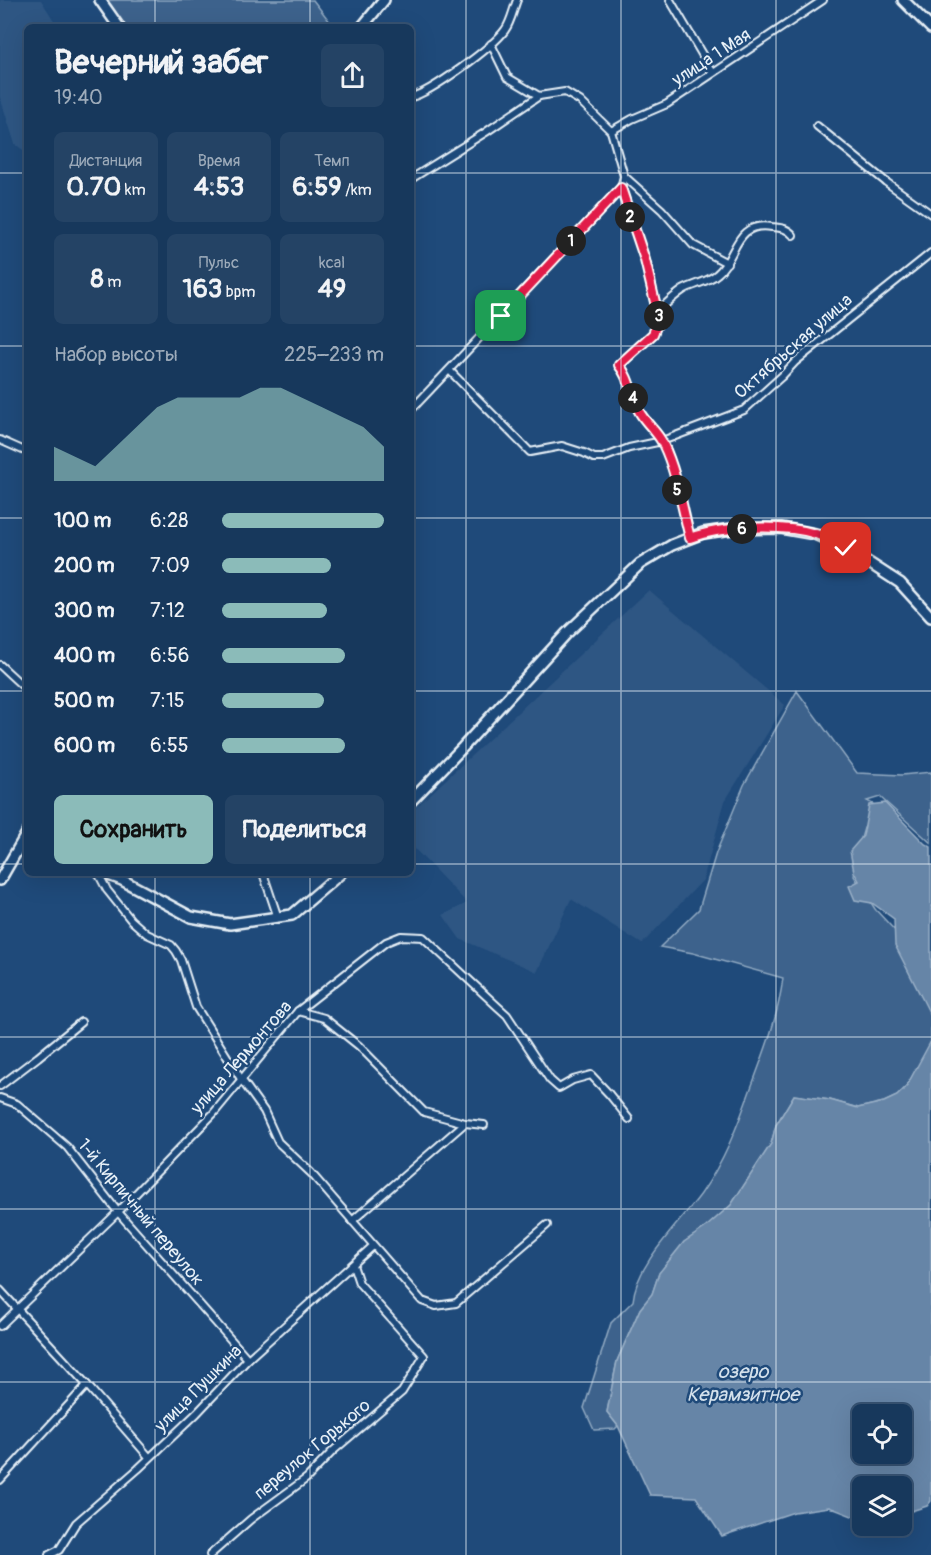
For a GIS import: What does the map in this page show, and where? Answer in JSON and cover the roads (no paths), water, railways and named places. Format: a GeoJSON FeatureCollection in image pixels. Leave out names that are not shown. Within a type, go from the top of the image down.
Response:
{"type":"FeatureCollection","features":[{"type":"Feature","properties":{"kind":"street"},"geometry":{"type":"LineString","coordinates":[[100,0],[117,24]]}},
{"type":"Feature","properties":{"kind":"street"},"geometry":{"type":"LineString","coordinates":[[364,24],[384,0]]}},
{"type":"Feature","properties":{"kind":"street"},"geometry":{"type":"LineString","coordinates":[[414,95],[461,69],[491,44],[506,28],[517,0]]}},
{"type":"Feature","properties":{"kind":"street"},"geometry":{"type":"LineString","coordinates":[[670,0],[713,74]]}},
{"type":"Feature","properties":{"kind":"street","name":"улица 1 Мая"},"geometry":{"type":"LineString","coordinates":[[611,131],[667,104],[823,0]]}},
{"type":"Feature","properties":{"kind":"street"},"geometry":{"type":"LineString","coordinates":[[903,0],[931,28]]}},
{"type":"Feature","properties":{"kind":"street"},"geometry":{"type":"LineString","coordinates":[[491,44],[507,77],[539,96]]}},
{"type":"Feature","properties":{"kind":"street"},"geometry":{"type":"LineString","coordinates":[[414,177],[539,96],[565,92],[579,101],[611,131],[624,177],[621,188],[414,407]]}},
{"type":"Feature","properties":{"kind":"street"},"geometry":{"type":"LineString","coordinates":[[817,126],[877,175],[931,214]]}},
{"type":"Feature","properties":{"kind":"street"},"geometry":{"type":"LineString","coordinates":[[624,177],[662,210],[693,245],[727,263]]}},
{"type":"Feature","properties":{"kind":"street"},"geometry":{"type":"LineString","coordinates":[[621,188],[645,260],[658,312],[657,326],[646,341],[619,365],[627,375],[640,414],[662,441],[669,458],[690,538]]}},
{"type":"Feature","properties":{"kind":"street"},"geometry":{"type":"LineString","coordinates":[[658,312],[682,291],[715,276],[727,263],[737,240],[748,231],[763,225],[784,228],[793,235]]}},
{"type":"Feature","properties":{"kind":"street","name":"Октябрьская улица"},"geometry":{"type":"LineString","coordinates":[[450,371],[530,452],[562,446],[594,458],[603,458],[628,448],[662,441],[744,410],[795,362],[931,253]]}},
{"type":"Feature","properties":{"kind":"street"},"geometry":{"type":"LineString","coordinates":[[0,440],[24,451]]}},
{"type":"Feature","properties":{"kind":"street"},"geometry":{"type":"LineString","coordinates":[[414,798],[567,633],[640,564],[672,545],[703,533],[732,529],[781,528],[815,534],[846,548],[900,582],[931,617]]}},
{"type":"Feature","properties":{"kind":"street"},"geometry":{"type":"LineString","coordinates":[[0,665],[24,687]]}},
{"type":"Feature","properties":{"kind":"street"},"geometry":{"type":"LineString","coordinates":[[0,880],[24,839]]}},
{"type":"Feature","properties":{"kind":"street"},"geometry":{"type":"LineString","coordinates":[[100,876],[113,898],[131,920],[147,934],[171,945],[176,951],[190,983],[196,1007],[264,1111],[278,1142],[311,1173],[422,1301],[436,1306],[456,1303],[547,1225]]}},
{"type":"Feature","properties":{"kind":"street"},"geometry":{"type":"LineString","coordinates":[[111,876],[191,917],[230,924],[278,919],[292,915],[338,876]]}},
{"type":"Feature","properties":{"kind":"street"},"geometry":{"type":"LineString","coordinates":[[264,876],[278,919]]}},
{"type":"Feature","properties":{"kind":"street","name":"улица Лермонтова"},"geometry":{"type":"LineString","coordinates":[[0,1326],[118,1212],[213,1114],[298,1011],[386,942],[401,936],[423,937],[507,1015],[550,1080],[559,1088],[573,1080],[591,1075],[629,1119]]}},
{"type":"Feature","properties":{"kind":"street"},"geometry":{"type":"LineString","coordinates":[[298,1011],[324,1018],[359,1046],[424,1112],[465,1123],[484,1125]]}},
{"type":"Feature","properties":{"kind":"street"},"geometry":{"type":"LineString","coordinates":[[0,1086],[81,1022]]}},
{"type":"Feature","properties":{"kind":"street","name":"1-й Кирпичный переулок"},"geometry":{"type":"LineString","coordinates":[[0,1098],[17,1104],[67,1147],[118,1212],[248,1359]]}},
{"type":"Feature","properties":{"kind":"street"},"geometry":{"type":"LineString","coordinates":[[352,1221],[465,1123]]}},
{"type":"Feature","properties":{"kind":"street","name":"улица Пушкина"},"geometry":{"type":"LineString","coordinates":[[49,1555],[61,1552],[76,1522],[138,1469],[197,1413],[248,1359],[373,1246]]}},
{"type":"Feature","properties":{"kind":"street","name":"переулок Горького"},"geometry":{"type":"LineString","coordinates":[[210,1555],[251,1519],[307,1478],[333,1451],[402,1392],[424,1356],[359,1283],[353,1265]]}},
{"type":"Feature","properties":{"kind":"street"},"geometry":{"type":"LineString","coordinates":[[0,1290],[149,1457]]}},
{"type":"Feature","properties":{"kind":"street"},"geometry":{"type":"LineString","coordinates":[[0,1480],[87,1385]]}},
{"type":"Feature","properties":{"kind":"water"},"geometry":{"type":"Polygon","coordinates":[[[885,803],[925,844],[931,847],[931,1016],[895,945],[894,919],[872,903],[855,900],[849,886],[859,881],[854,872],[850,851],[863,836],[869,805],[885,803]]]}},
{"type":"Feature","properties":{"kind":"water","name":"озеро Керамзитное"},"geometry":{"type":"Polygon","coordinates":[[[931,1041],[931,1501],[927,1506],[912,1511],[912,1476],[852,1476],[852,1516],[829,1507],[794,1512],[722,1536],[696,1497],[650,1495],[618,1426],[607,1412],[617,1361],[640,1309],[652,1294],[659,1273],[684,1242],[706,1227],[731,1205],[771,1144],[776,1125],[794,1095],[830,1100],[858,1108],[884,1102],[897,1096],[906,1087],[931,1041]]]}}]}
